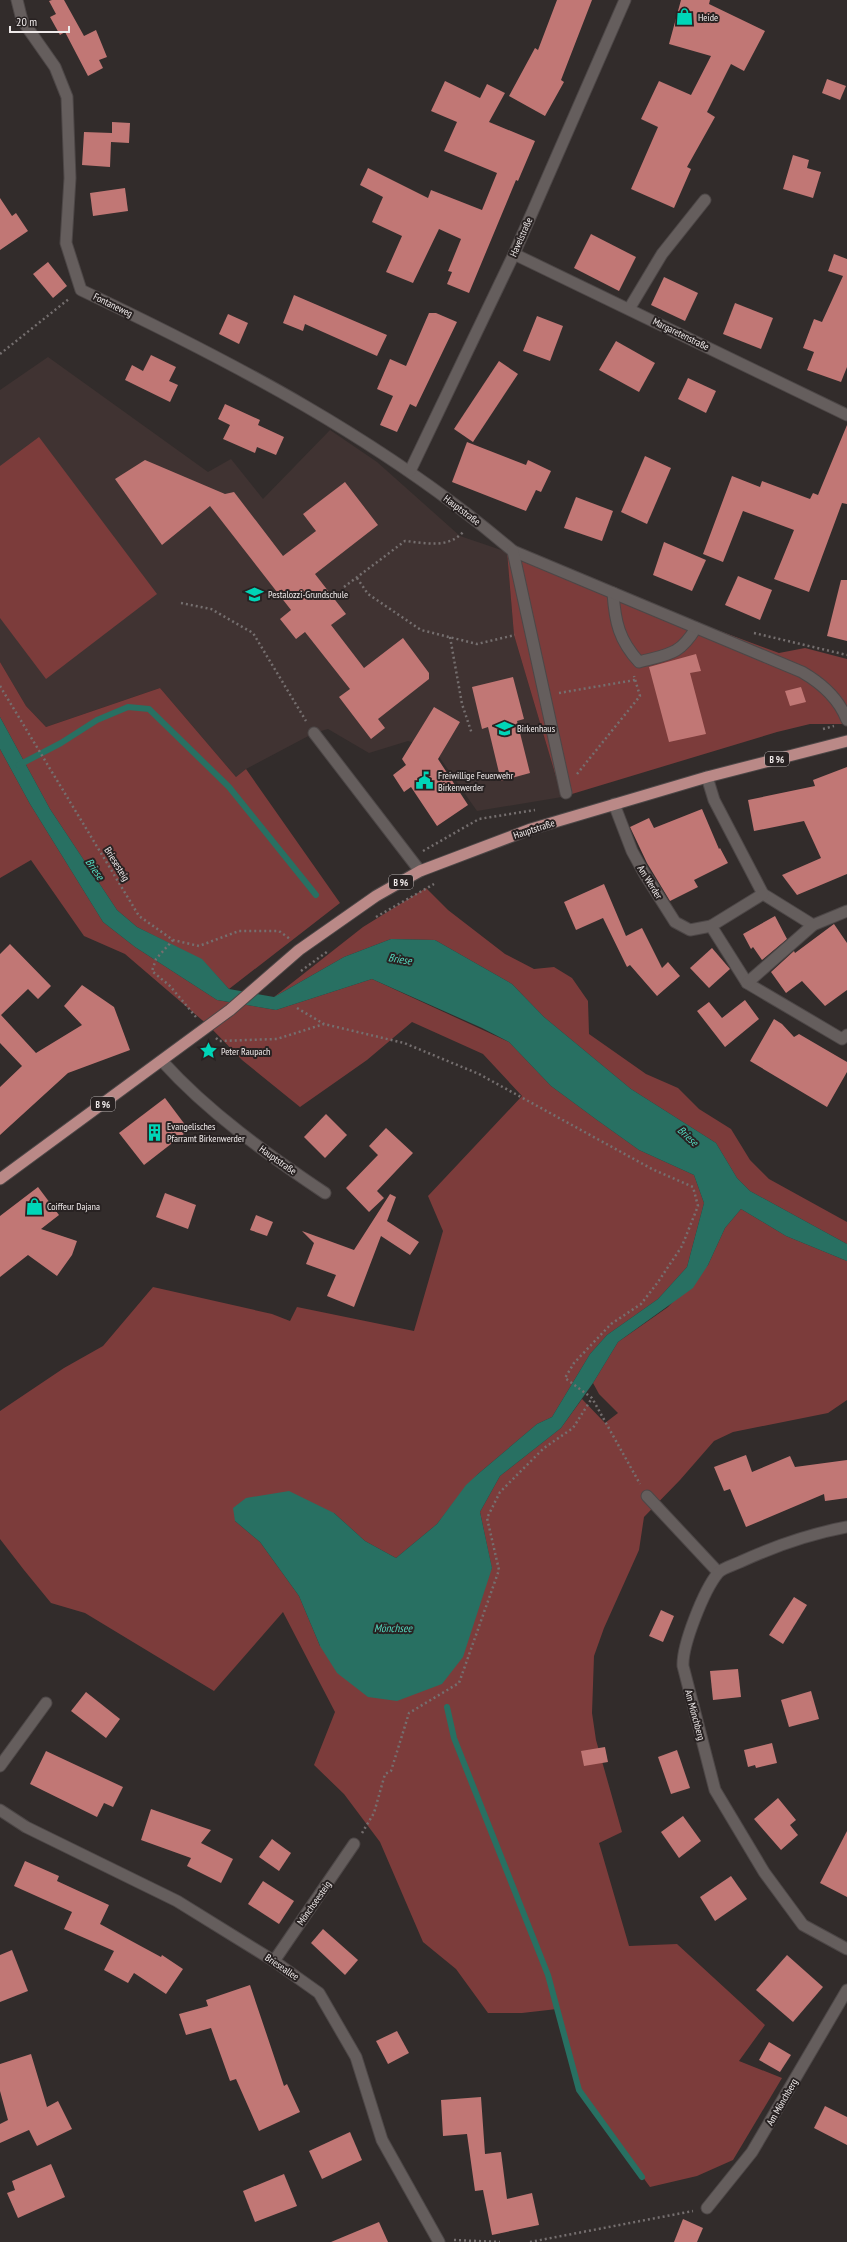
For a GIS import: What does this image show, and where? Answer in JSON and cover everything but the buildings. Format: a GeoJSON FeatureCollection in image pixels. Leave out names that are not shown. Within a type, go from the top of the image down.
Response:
{"type":"FeatureCollection","features":[{"type":"Feature","properties":{"kind":"main road","name":"Hauptstraße"},"geometry":{"type":"LineString","coordinates":[[205,1028],[230,1010],[300,950],[376,896],[420,871],[531,829],[707,777],[847,741]]}},
{"type":"Feature","properties":{"kind":"main road","name":"B 96"},"geometry":{"type":"LineString","coordinates":[[0,1179],[205,1028]]}},
{"type":"Feature","properties":{"kind":"street","name":"Fontaneweg"},"geometry":{"type":"LineString","coordinates":[[17,0],[22,20],[55,68],[67,98],[70,178],[66,243],[81,290],[177,336],[277,389],[410,471]]}},
{"type":"Feature","properties":{"kind":"street","name":"Havelstraße"},"geometry":{"type":"LineString","coordinates":[[410,471],[514,254],[625,0]]}},
{"type":"Feature","properties":{"kind":"street"},"geometry":{"type":"LineString","coordinates":[[629,309],[662,254],[705,200]]}},
{"type":"Feature","properties":{"kind":"street","name":"Margaretenstraße"},"geometry":{"type":"LineString","coordinates":[[514,254],[847,415]]}},
{"type":"Feature","properties":{"kind":"street","name":"Hauptstraße"},"geometry":{"type":"LineString","coordinates":[[410,471],[474,518],[513,551],[802,672],[829,693],[844,712],[847,720]]}},
{"type":"Feature","properties":{"kind":"street"},"geometry":{"type":"LineString","coordinates":[[513,551],[566,791]]}},
{"type":"Feature","properties":{"kind":"street"},"geometry":{"type":"LineString","coordinates":[[613,593],[614,613],[621,638],[627,649],[639,662],[675,652],[684,647],[696,628]]}},
{"type":"Feature","properties":{"kind":"street"},"geometry":{"type":"LineString","coordinates":[[314,733],[420,871]]}},
{"type":"Feature","properties":{"kind":"street"},"geometry":{"type":"LineString","coordinates":[[707,777],[714,800],[763,894],[814,925]]}},
{"type":"Feature","properties":{"kind":"street","name":"Am Werder"},"geometry":{"type":"LineString","coordinates":[[614,804],[637,862],[675,922],[690,930],[711,926],[763,894]]}},
{"type":"Feature","properties":{"kind":"street"},"geometry":{"type":"LineString","coordinates":[[747,983],[814,925],[847,911]]}},
{"type":"Feature","properties":{"kind":"street"},"geometry":{"type":"LineString","coordinates":[[711,926],[747,983],[842,1039],[847,1035]]}},
{"type":"Feature","properties":{"kind":"street","name":"Hauptstraße"},"geometry":{"type":"LineString","coordinates":[[162,1061],[187,1089],[264,1151],[325,1192]]}},
{"type":"Feature","properties":{"kind":"street"},"geometry":{"type":"LineString","coordinates":[[647,1496],[718,1572],[781,1543],[817,1533],[847,1527]]}},
{"type":"Feature","properties":{"kind":"street","name":"Am Mönchberg"},"geometry":{"type":"LineString","coordinates":[[718,1572],[695,1617],[682,1654],[683,1666],[715,1790],[764,1872],[803,1925],[847,1949]]}},
{"type":"Feature","properties":{"kind":"street"},"geometry":{"type":"LineString","coordinates":[[0,1766],[46,1703]]}},
{"type":"Feature","properties":{"kind":"street","name":"Brieseallee"},"geometry":{"type":"LineString","coordinates":[[0,1810],[26,1827],[177,1901],[274,1961],[319,1993],[356,2057],[382,2140],[437,2241]]}},
{"type":"Feature","properties":{"kind":"street","name":"Mönchseesteig"},"geometry":{"type":"LineString","coordinates":[[274,1961],[354,1844]]}},
{"type":"Feature","properties":{"kind":"street","name":"Am Mönchberg"},"geometry":{"type":"LineString","coordinates":[[707,2208],[752,2152],[847,1990]]}},
{"type":"Feature","properties":{"kind":"path"},"geometry":{"type":"LineString","coordinates":[[0,354],[81,290]]}},
{"type":"Feature","properties":{"kind":"path"},"geometry":{"type":"LineString","coordinates":[[344,587],[405,541],[445,544],[460,536],[474,518]]}},
{"type":"Feature","properties":{"kind":"path"},"geometry":{"type":"LineString","coordinates":[[357,578],[368,594],[421,630],[477,644],[530,633]]}},
{"type":"Feature","properties":{"kind":"path"},"geometry":{"type":"LineString","coordinates":[[181,603],[212,609],[253,632],[314,733]]}},
{"type":"Feature","properties":{"kind":"path"},"geometry":{"type":"LineString","coordinates":[[753,633],[847,655]]}},
{"type":"Feature","properties":{"kind":"path"},"geometry":{"type":"LineString","coordinates":[[450,637],[462,704],[472,734]]}},
{"type":"Feature","properties":{"kind":"path"},"geometry":{"type":"LineString","coordinates":[[566,791],[640,696],[632,668],[639,662]]}},
{"type":"Feature","properties":{"kind":"path"},"geometry":{"type":"LineString","coordinates":[[544,695],[635,680]]}},
{"type":"Feature","properties":{"kind":"path","name":"Briesesteig"},"geometry":{"type":"LineString","coordinates":[[0,686],[45,763],[139,916],[173,940]]}},
{"type":"Feature","properties":{"kind":"path"},"geometry":{"type":"LineString","coordinates":[[370,920],[439,881]]}},
{"type":"Feature","properties":{"kind":"path"},"geometry":{"type":"LineString","coordinates":[[300,950],[286,934],[268,929],[240,930],[199,946],[173,940],[156,959],[152,971],[170,986],[205,1028],[219,1041],[277,1039],[324,1024]]}},
{"type":"Feature","properties":{"kind":"path"},"geometry":{"type":"LineString","coordinates":[[296,975],[333,947]]}},
{"type":"Feature","properties":{"kind":"path"},"geometry":{"type":"LineString","coordinates":[[297,1008],[324,1024],[404,1043],[479,1074],[645,1165],[693,1187],[698,1206],[682,1246],[658,1282],[641,1304],[611,1324],[574,1363],[565,1378],[592,1398],[647,1496]]}},
{"type":"Feature","properties":{"kind":"path"},"geometry":{"type":"LineString","coordinates":[[354,1844],[374,1814],[385,1774],[391,1771],[409,1713],[459,1683],[499,1570],[487,1518],[500,1492],[544,1448],[572,1428],[592,1398]]}},
{"type":"Feature","properties":{"kind":"path"},"geometry":{"type":"LineString","coordinates":[[530,2242],[707,2208]]}},
{"type":"Feature","properties":{"kind":"path"},"geometry":{"type":"LineString","coordinates":[[437,2241],[500,2242]]}},
{"type":"Feature","properties":{"kind":"shaded area","name":"Pestalozzi-Grundschule"},"geometry":{"type":"Polygon","coordinates":[[[48,357],[208,472],[231,459],[263,499],[330,430],[377,462],[460,536],[507,552],[514,635],[562,797],[477,811],[433,748],[408,741],[369,753],[328,729],[314,733],[246,769],[236,777],[160,688],[46,727],[26,706],[0,662],[0,390],[48,357]]]}},
{"type":"Feature","properties":{"kind":"shaded area"},"geometry":{"type":"Polygon","coordinates":[[[39,437],[157,594],[46,679],[0,618],[0,466],[39,437]]]}},
{"type":"Feature","properties":{"kind":"shaded area"},"geometry":{"type":"Polygon","coordinates":[[[507,552],[779,653],[805,648],[847,659],[847,724],[810,724],[777,732],[562,797],[514,635],[507,552]]]}},
{"type":"Feature","properties":{"kind":"shaded area"},"geometry":{"type":"Polygon","coordinates":[[[0,662],[26,706],[46,727],[160,688],[236,777],[246,769],[340,903],[229,989],[202,960],[137,927],[117,910],[50,809],[0,717],[0,662]]]}},
{"type":"Feature","properties":{"kind":"shaded area"},"geometry":{"type":"Polygon","coordinates":[[[0,749],[30,804],[103,922],[135,947],[217,1000],[276,1010],[372,979],[509,1042],[551,1086],[597,1120],[639,1150],[694,1175],[704,1203],[687,1267],[658,1299],[607,1335],[590,1354],[552,1417],[537,1424],[478,1474],[437,1524],[396,1558],[365,1541],[334,1513],[235,1521],[260,1542],[299,1596],[320,1646],[492,1569],[480,1512],[500,1476],[561,1428],[582,1399],[605,1423],[618,1413],[599,1394],[593,1383],[618,1342],[668,1307],[708,1265],[725,1228],[741,1209],[786,1236],[847,1261],[847,1400],[828,1413],[733,1432],[714,1441],[680,1480],[644,1517],[639,1550],[604,1628],[594,1656],[592,1713],[596,1740],[622,1832],[599,1843],[629,1946],[677,1944],[765,2025],[739,2061],[782,2078],[733,2160],[697,2176],[650,2187],[579,2090],[557,2009],[522,2013],[488,2013],[456,1969],[423,1942],[380,1842],[344,1794],[314,1765],[335,1712],[283,1612],[214,1691],[85,1613],[51,1603],[0,1539],[0,1411],[64,1368],[103,1346],[153,1287],[272,1314],[290,1321],[297,1307],[414,1331],[443,1231],[428,1196],[522,1096],[483,1054],[412,1022],[367,1060],[300,1107],[242,1060],[209,1026],[125,954],[84,936],[31,860],[0,878],[0,749]]]}},
{"type":"Feature","properties":{"kind":"shaded area"},"geometry":{"type":"Polygon","coordinates":[[[426,888],[448,910],[505,954],[534,969],[554,967],[572,978],[588,1001],[589,1034],[646,1074],[678,1088],[699,1109],[731,1129],[750,1160],[769,1179],[847,1222],[847,1244],[750,1191],[737,1178],[716,1143],[631,1089],[544,1017],[512,984],[435,940],[391,939],[344,957],[274,997],[363,927],[426,888]]]}},
{"type":"Feature","properties":{"kind":"water"},"geometry":{"type":"Polygon","coordinates":[[[0,717],[50,809],[117,910],[137,927],[202,959],[229,989],[274,997],[344,957],[391,939],[435,940],[512,984],[544,1017],[631,1089],[716,1143],[737,1178],[750,1191],[847,1244],[847,1261],[786,1236],[741,1209],[725,1228],[708,1265],[693,1288],[618,1342],[593,1383],[561,1428],[500,1476],[480,1512],[492,1568],[463,1657],[442,1684],[397,1701],[368,1697],[337,1673],[320,1646],[299,1596],[260,1542],[235,1521],[233,1508],[246,1498],[289,1491],[334,1513],[365,1541],[396,1558],[437,1524],[466,1485],[478,1474],[537,1424],[552,1417],[590,1354],[607,1335],[658,1299],[687,1267],[704,1203],[694,1175],[639,1150],[597,1120],[551,1086],[509,1042],[482,1028],[372,979],[276,1010],[217,1000],[135,947],[103,922],[30,804],[0,749],[0,717]]]}},
{"type":"Feature","properties":{"kind":"waterway"},"geometry":{"type":"LineString","coordinates":[[19,765],[61,743],[97,720],[128,707],[149,709],[229,787],[316,895]]}},
{"type":"Feature","properties":{"kind":"waterway"},"geometry":{"type":"LineString","coordinates":[[447,1707],[454,1738],[548,1975],[579,2090],[642,2177]]}},
{"type":"Feature","properties":{"kind":"place","name":"Heide"},"geometry":{"type":"Point","coordinates":[685,17]}},
{"type":"Feature","properties":{"kind":"place","name":"Pestalozzi-Grundschule"},"geometry":{"type":"Point","coordinates":[255,594]}},
{"type":"Feature","properties":{"kind":"place","name":"Birkenhaus"},"geometry":{"type":"Point","coordinates":[504,728]}},
{"type":"Feature","properties":{"kind":"place","name":"Freiwillige Feuerwehr Birkenwerder"},"geometry":{"type":"Point","coordinates":[425,781]}},
{"type":"Feature","properties":{"kind":"place","name":"Peter Raupach"},"geometry":{"type":"Point","coordinates":[208,1051]}},
{"type":"Feature","properties":{"kind":"place","name":"Evangelisches Pfarramt Birkenwerder"},"geometry":{"type":"Point","coordinates":[154,1132]}},
{"type":"Feature","properties":{"kind":"place","name":"Coiffeur Dajana"},"geometry":{"type":"Point","coordinates":[34,1206]}},
{"type":"Feature","properties":{"kind":"water label","name":"Briese"},"geometry":{"type":"Point","coordinates":[95,869]}},
{"type":"Feature","properties":{"kind":"water label","name":"Briese"},"geometry":{"type":"Point","coordinates":[400,959]}},
{"type":"Feature","properties":{"kind":"water label","name":"Briese"},"geometry":{"type":"Point","coordinates":[688,1136]}},
{"type":"Feature","properties":{"kind":"water label","name":"Mönchsee"},"geometry":{"type":"Point","coordinates":[393,1628]}}]}
